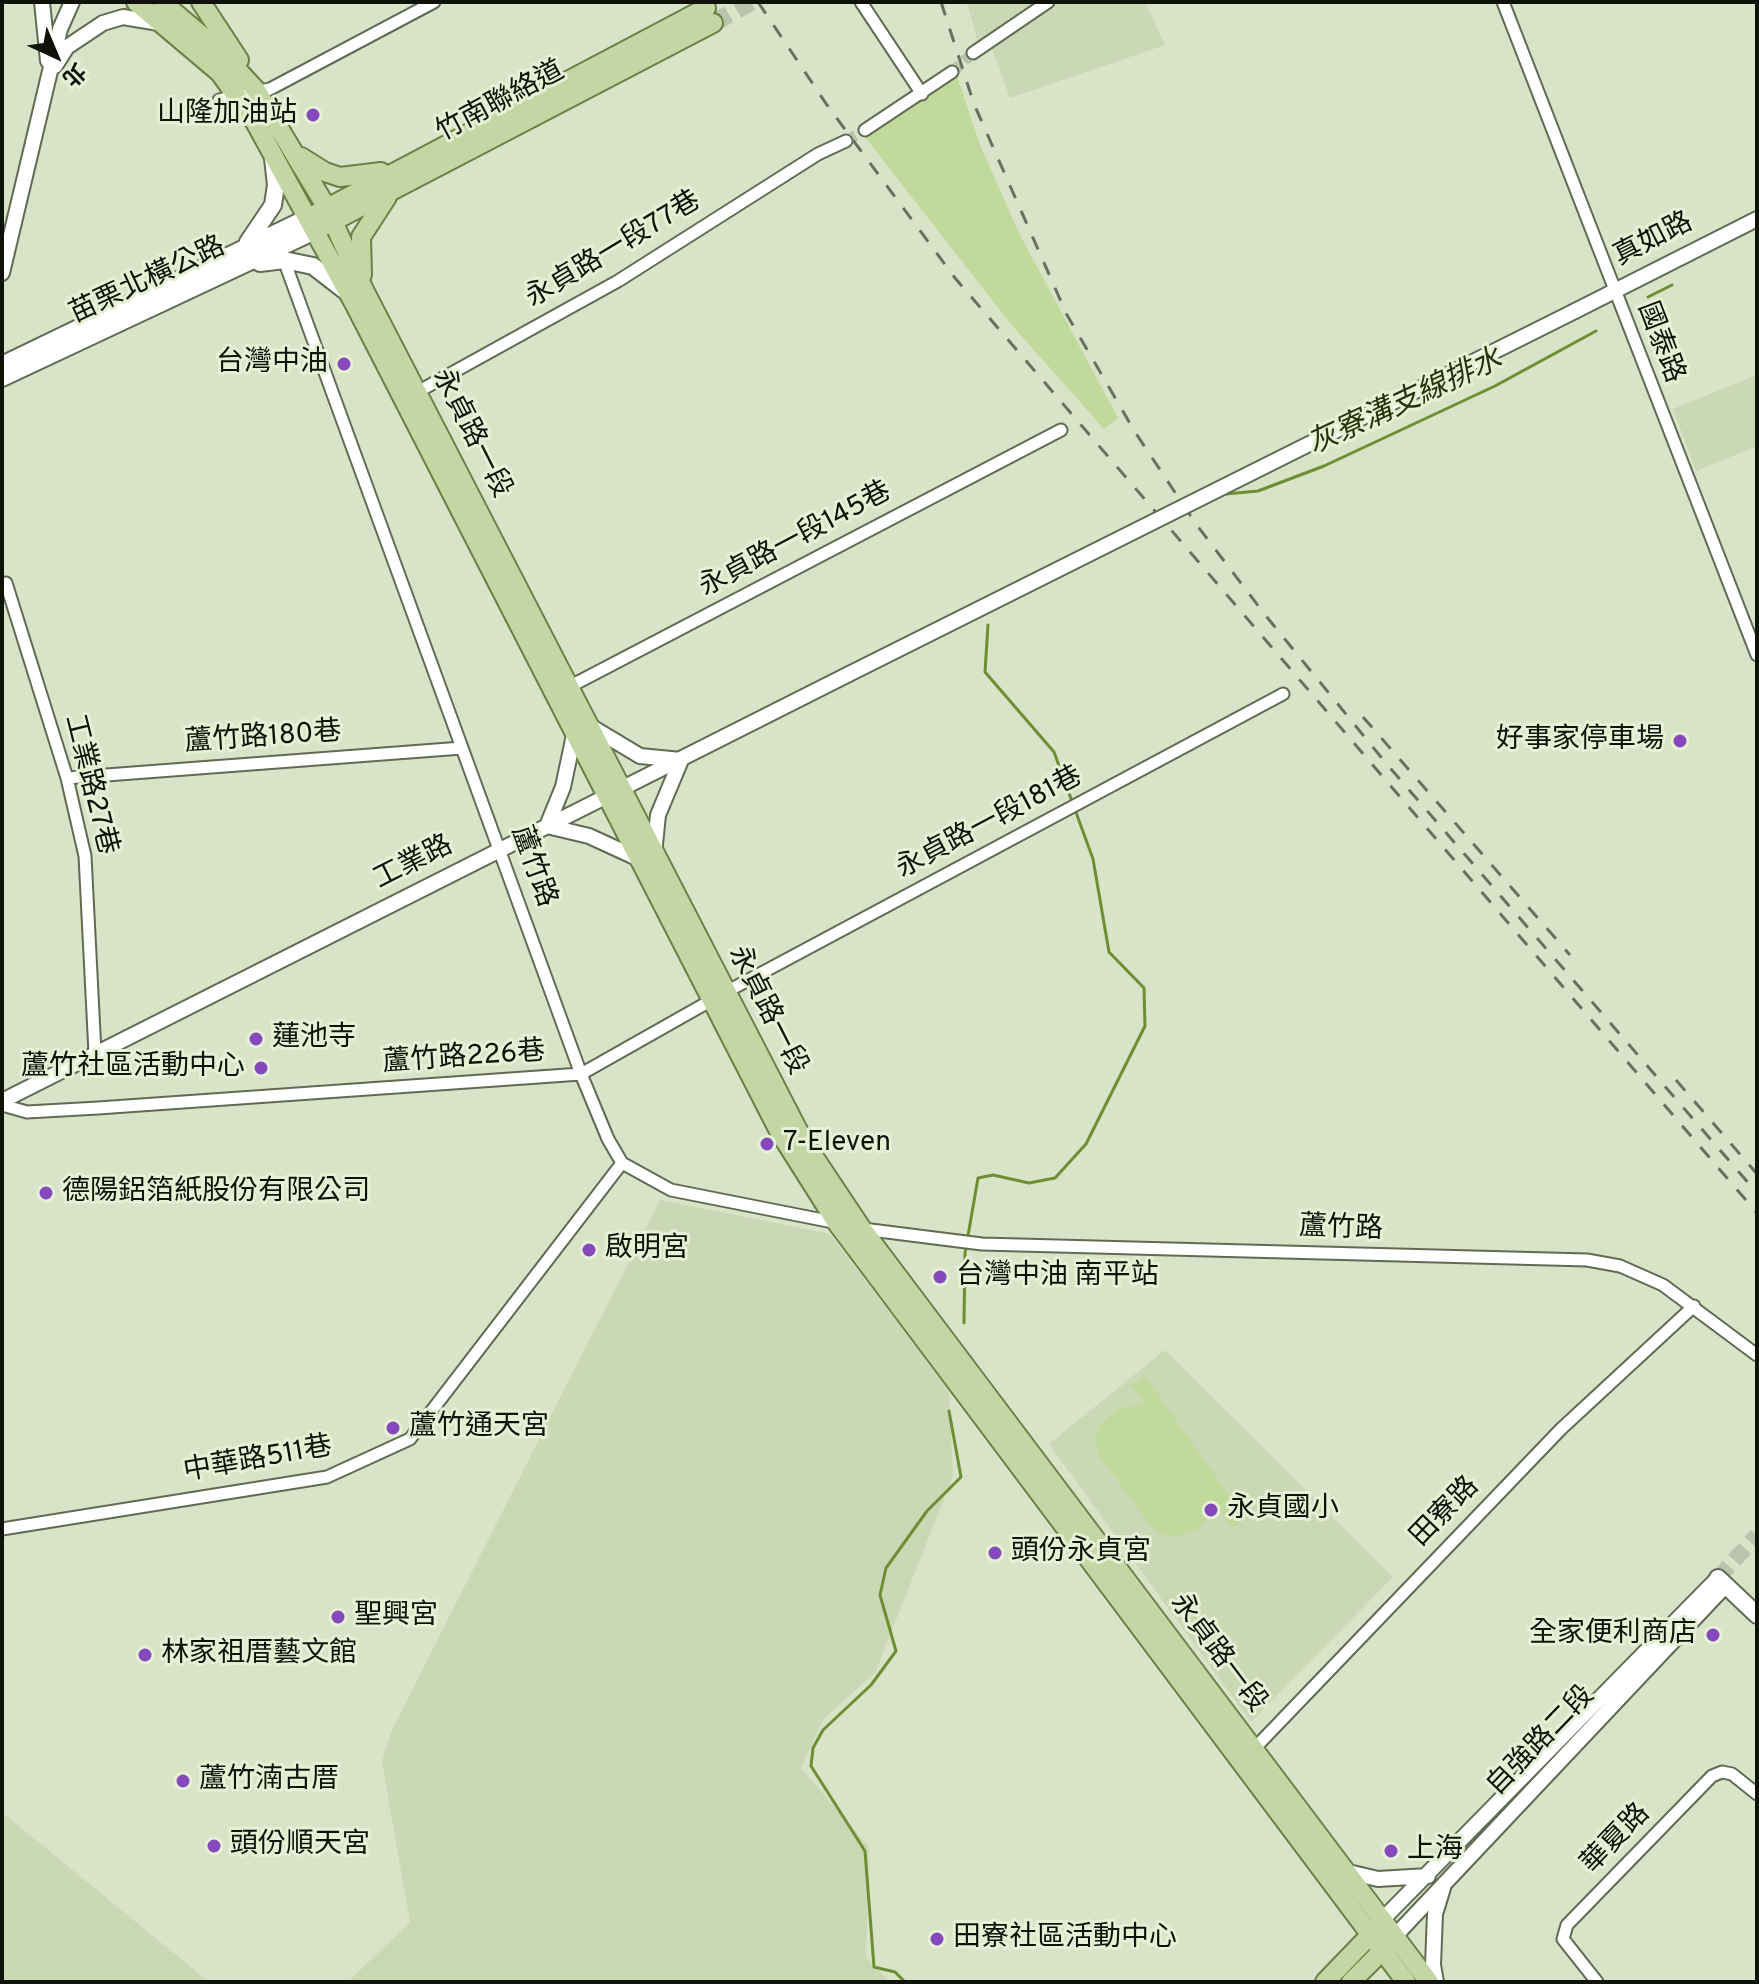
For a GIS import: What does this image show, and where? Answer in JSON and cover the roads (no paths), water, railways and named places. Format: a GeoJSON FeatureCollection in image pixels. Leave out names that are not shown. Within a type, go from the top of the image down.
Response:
{"type":"FeatureCollection","features":[{"type":"Feature","properties":{"kind":"main road","name":"永貞路一段"},"geometry":{"type":"LineString","coordinates":[[136,2],[248,94]]}},
{"type":"Feature","properties":{"kind":"main road","name":"永貞路一段"},"geometry":{"type":"LineString","coordinates":[[162,2],[220,51],[281,149],[330,215],[357,294]]}},
{"type":"Feature","properties":{"kind":"main road"},"geometry":{"type":"LineString","coordinates":[[201,2],[248,94]]}},
{"type":"Feature","properties":{"kind":"main road","name":"竹南聯絡道"},"geometry":{"type":"LineString","coordinates":[[312,224],[414,162],[710,16],[389,193],[330,215]]}},
{"type":"Feature","properties":{"kind":"main road","name":"永貞路一段"},"geometry":{"type":"LineString","coordinates":[[281,149],[312,224],[357,294],[718,996],[780,1133],[837,1223],[1150,1624]]}},
{"type":"Feature","properties":{"kind":"main road"},"geometry":{"type":"LineString","coordinates":[[389,193],[361,237],[357,294],[313,266],[284,260],[244,258],[273,205],[281,149],[340,177],[368,176],[414,162]]}},
{"type":"Feature","properties":{"kind":"main road","name":"苗栗北橫公路"},"geometry":{"type":"LineString","coordinates":[[2,378],[312,224]]}},
{"type":"Feature","properties":{"kind":"main road","name":"苗栗北橫公路"},"geometry":{"type":"LineString","coordinates":[[2,365],[244,258]]}},
{"type":"Feature","properties":{"kind":"main road","name":"永貞路一段"},"geometry":{"type":"LineString","coordinates":[[718,996],[804,1142],[862,1229],[1247,1755],[1383,1952]]}},
{"type":"Feature","properties":{"kind":"main road"},"geometry":{"type":"LineString","coordinates":[[1722,1581],[1757,1615]]}},
{"type":"Feature","properties":{"kind":"main road","name":"永貞路一段"},"geometry":{"type":"LineString","coordinates":[[1247,1755],[1396,1935],[1429,1982]]}},
{"type":"Feature","properties":{"kind":"main road"},"geometry":{"type":"LineString","coordinates":[[1325,1982],[1371,1936],[1383,1919]]}},
{"type":"Feature","properties":{"kind":"main road"},"geometry":{"type":"LineString","coordinates":[[1351,1982],[1396,1935]]}},
{"type":"Feature","properties":{"kind":"main road"},"geometry":{"type":"LineString","coordinates":[[1383,1952],[1406,1982]]}},
{"type":"Feature","properties":{"kind":"street"},"geometry":{"type":"LineString","coordinates":[[42,2],[50,73]]}},
{"type":"Feature","properties":{"kind":"street"},"geometry":{"type":"LineString","coordinates":[[2,273],[60,29],[72,2]]}},
{"type":"Feature","properties":{"kind":"street"},"geometry":{"type":"LineString","coordinates":[[219,100],[270,89],[434,2]]}},
{"type":"Feature","properties":{"kind":"street"},"geometry":{"type":"LineString","coordinates":[[861,2],[922,94]]}},
{"type":"Feature","properties":{"kind":"street"},"geometry":{"type":"LineString","coordinates":[[973,53],[1048,2]]}},
{"type":"Feature","properties":{"kind":"street","name":"國泰路"},"geometry":{"type":"LineString","coordinates":[[1503,2],[1757,655]]}},
{"type":"Feature","properties":{"kind":"street"},"geometry":{"type":"LineString","coordinates":[[50,73],[67,47],[103,23],[123,17],[164,24]]}},
{"type":"Feature","properties":{"kind":"street"},"geometry":{"type":"LineString","coordinates":[[865,130],[952,72]]}},
{"type":"Feature","properties":{"kind":"street","name":"永貞路一段77巷"},"geometry":{"type":"LineString","coordinates":[[410,396],[618,281],[818,154],[846,141]]}},
{"type":"Feature","properties":{"kind":"street","name":"真如路"},"geometry":{"type":"LineString","coordinates":[[849,674],[1757,219]]}},
{"type":"Feature","properties":{"kind":"street","name":"蘆竹路"},"geometry":{"type":"LineString","coordinates":[[284,260],[581,1074],[622,1163]]}},
{"type":"Feature","properties":{"kind":"street","name":"永貞路一段145巷"},"geometry":{"type":"LineString","coordinates":[[560,691],[1061,430]]}},
{"type":"Feature","properties":{"kind":"street","name":"工業路27巷"},"geometry":{"type":"LineString","coordinates":[[6,583],[67,778],[85,856],[95,1053]]}},
{"type":"Feature","properties":{"kind":"street","name":"工業路"},"geometry":{"type":"LineString","coordinates":[[2,1103],[95,1053],[849,674]]}},
{"type":"Feature","properties":{"kind":"street","name":"永貞路一段181巷"},"geometry":{"type":"LineString","coordinates":[[718,996],[1283,694]]}},
{"type":"Feature","properties":{"kind":"street"},"geometry":{"type":"LineString","coordinates":[[581,730],[640,756],[681,760],[658,815],[646,857],[589,836],[547,826],[581,730]]}},
{"type":"Feature","properties":{"kind":"street","name":"蘆竹路180巷"},"geometry":{"type":"LineString","coordinates":[[67,778],[462,748]]}},
{"type":"Feature","properties":{"kind":"street","name":"蘆竹路226巷"},"geometry":{"type":"LineString","coordinates":[[2,1103],[27,1112],[581,1074],[718,996]]}},
{"type":"Feature","properties":{"kind":"street"},"geometry":{"type":"LineString","coordinates":[[622,1163],[684,1194],[862,1229]]}},
{"type":"Feature","properties":{"kind":"street","name":"中華路511巷"},"geometry":{"type":"LineString","coordinates":[[2,1529],[327,1477],[410,1439],[622,1163]]}},
{"type":"Feature","properties":{"kind":"street","name":"蘆竹路"},"geometry":{"type":"LineString","coordinates":[[862,1229],[974,1243],[1587,1260],[1643,1274],[1694,1306],[1757,1355]]}},
{"type":"Feature","properties":{"kind":"street","name":"田寮路"},"geometry":{"type":"LineString","coordinates":[[1247,1755],[1561,1429],[1694,1306]]}},
{"type":"Feature","properties":{"kind":"street","name":"自強路二段"},"geometry":{"type":"LineString","coordinates":[[1383,1919],[1722,1581]]}},
{"type":"Feature","properties":{"kind":"street","name":"自強路二段"},"geometry":{"type":"LineString","coordinates":[[1396,1935],[1722,1581]]}},
{"type":"Feature","properties":{"kind":"street","name":"華夏路"},"geometry":{"type":"LineString","coordinates":[[1597,1982],[1563,1939],[1567,1925],[1712,1776],[1722,1772],[1732,1774],[1757,1794]]}},
{"type":"Feature","properties":{"kind":"street"},"geometry":{"type":"LineString","coordinates":[[1344,1871],[1378,1879],[1428,1876]]}},
{"type":"Feature","properties":{"kind":"street"},"geometry":{"type":"LineString","coordinates":[[1436,1982],[1433,1965],[1435,1914],[1445,1881]]}},
{"type":"Feature","properties":{"kind":"street"},"geometry":{"type":"LineString","coordinates":[[1364,1982],[1383,1952]]}},
{"type":"Feature","properties":{"kind":"waterway","name":"灰寮溝支線排水"},"geometry":{"type":"LineString","coordinates":[[1648,297],[1672,285]]}},
{"type":"Feature","properties":{"kind":"waterway","name":"灰寮溝支線排水"},"geometry":{"type":"LineString","coordinates":[[1226,494],[1258,491],[1324,466],[1495,386],[1596,331]]}},
{"type":"Feature","properties":{"kind":"waterway","name":"灰寮溝支線排水"},"geometry":{"type":"LineString","coordinates":[[964,1323],[965,1253],[978,1178],[993,1175],[1029,1183],[1055,1178],[1086,1144],[1145,1026],[1144,988],[1109,952],[1093,859],[1054,752],[985,672],[988,625]]}},
{"type":"Feature","properties":{"kind":"waterway"},"geometry":{"type":"LineString","coordinates":[[905,1982],[895,1972],[874,1967],[865,1851],[811,1766],[813,1748],[823,1730],[871,1685],[896,1651],[880,1595],[886,1568],[927,1511],[961,1477],[949,1411]]}},
{"type":"Feature","properties":{"kind":"tunnel"},"geometry":{"type":"LineString","coordinates":[[713,23],[751,2]]}},
{"type":"Feature","properties":{"kind":"tunnel"},"geometry":{"type":"LineString","coordinates":[[952,72],[973,53]]}},
{"type":"Feature","properties":{"kind":"tunnel"},"geometry":{"type":"LineString","coordinates":[[846,141],[865,130]]}},
{"type":"Feature","properties":{"kind":"tunnel"},"geometry":{"type":"LineString","coordinates":[[1718,1578],[1757,1535]]}},
{"type":"Feature","properties":{"kind":"railway"},"geometry":{"type":"LineString","coordinates":[[758,2],[827,105],[955,278],[1757,1213]]}},
{"type":"Feature","properties":{"kind":"railway"},"geometry":{"type":"LineString","coordinates":[[941,2],[974,104],[1067,315],[1135,432],[1196,524],[1385,762],[1757,1193]]}},
{"type":"Feature","properties":{"kind":"railway"},"geometry":{"type":"LineString","coordinates":[[1363,717],[1570,955]]}},
{"type":"Feature","properties":{"kind":"railway"},"geometry":{"type":"LineString","coordinates":[[1676,1080],[1757,1174]]}},
{"type":"Feature","properties":{"kind":"place","name":"山隆加油站"},"geometry":{"type":"Point","coordinates":[313,115]}},
{"type":"Feature","properties":{"kind":"place","name":"台灣中油"},"geometry":{"type":"Point","coordinates":[344,364]}},
{"type":"Feature","properties":{"kind":"place","name":"好事家停車場"},"geometry":{"type":"Point","coordinates":[1680,741]}},
{"type":"Feature","properties":{"kind":"place","name":"蓮池寺"},"geometry":{"type":"Point","coordinates":[256,1039]}},
{"type":"Feature","properties":{"kind":"place","name":"蘆竹社區活動中心"},"geometry":{"type":"Point","coordinates":[261,1068]}},
{"type":"Feature","properties":{"kind":"place","name":"7-Eleven"},"geometry":{"type":"Point","coordinates":[767,1144]}},
{"type":"Feature","properties":{"kind":"place","name":"德陽鋁箔紙股份有限公司"},"geometry":{"type":"Point","coordinates":[46,1193]}},
{"type":"Feature","properties":{"kind":"place","name":"啟明宮"},"geometry":{"type":"Point","coordinates":[589,1250]}},
{"type":"Feature","properties":{"kind":"place","name":"台灣中油 南平站"},"geometry":{"type":"Point","coordinates":[940,1277]}},
{"type":"Feature","properties":{"kind":"place","name":"蘆竹通天宮"},"geometry":{"type":"Point","coordinates":[393,1428]}},
{"type":"Feature","properties":{"kind":"place","name":"永貞國小"},"geometry":{"type":"Point","coordinates":[1211,1510]}},
{"type":"Feature","properties":{"kind":"place","name":"頭份永貞宮"},"geometry":{"type":"Point","coordinates":[995,1553]}},
{"type":"Feature","properties":{"kind":"place","name":"聖興宮"},"geometry":{"type":"Point","coordinates":[338,1617]}},
{"type":"Feature","properties":{"kind":"place","name":"全家便利商店"},"geometry":{"type":"Point","coordinates":[1713,1635]}},
{"type":"Feature","properties":{"kind":"place","name":"林家祖厝藝文館"},"geometry":{"type":"Point","coordinates":[145,1655]}},
{"type":"Feature","properties":{"kind":"place","name":"蘆竹湳古厝"},"geometry":{"type":"Point","coordinates":[183,1781]}},
{"type":"Feature","properties":{"kind":"place","name":"頭份順天宮"},"geometry":{"type":"Point","coordinates":[214,1846]}},
{"type":"Feature","properties":{"kind":"place","name":"上海"},"geometry":{"type":"Point","coordinates":[1391,1851]}},
{"type":"Feature","properties":{"kind":"place","name":"田寮社區活動中心"},"geometry":{"type":"Point","coordinates":[937,1939]}}]}
